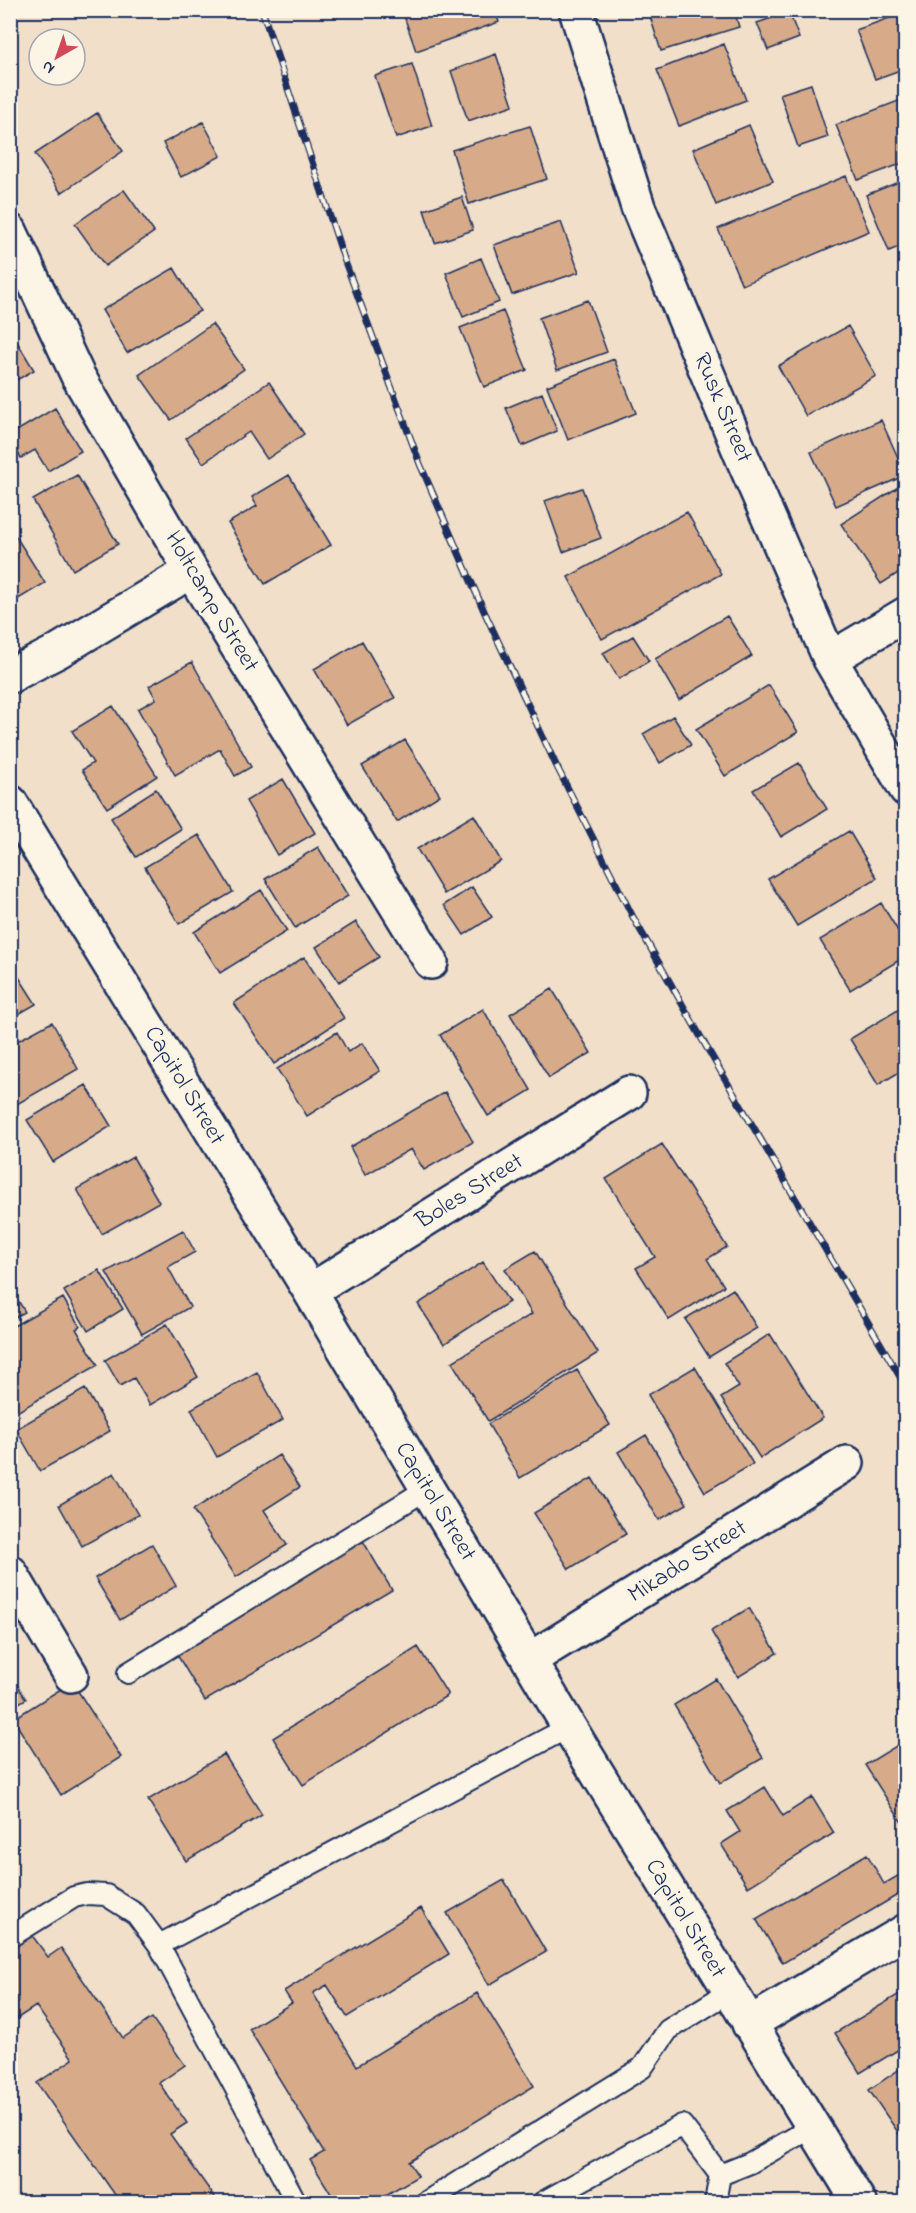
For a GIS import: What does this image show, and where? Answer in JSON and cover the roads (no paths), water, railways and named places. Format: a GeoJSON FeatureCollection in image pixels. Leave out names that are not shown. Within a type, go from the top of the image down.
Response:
{"type":"FeatureCollection","features":[{"type":"Feature","properties":{"kind":"street","name":"Rusk Street"},"geometry":{"type":"LineString","coordinates":[[576,10],[638,207],[743,459],[830,659],[906,789]]}},
{"type":"Feature","properties":{"kind":"street","name":"Holtcamp Street"},"geometry":{"type":"LineString","coordinates":[[10,231],[78,375],[191,571],[431,962]]}},
{"type":"Feature","properties":{"kind":"street"},"geometry":{"type":"LineString","coordinates":[[10,676],[58,651],[191,571]]}},
{"type":"Feature","properties":{"kind":"street"},"geometry":{"type":"LineString","coordinates":[[830,659],[906,614]]}},
{"type":"Feature","properties":{"kind":"street","name":"Capitol Street"},"geometry":{"type":"LineString","coordinates":[[10,802],[310,1291],[569,1728],[859,2202]]}},
{"type":"Feature","properties":{"kind":"street","name":"Boles Street"},"geometry":{"type":"LineString","coordinates":[[310,1291],[630,1093]]}},
{"type":"Feature","properties":{"kind":"street","name":"Mikado Street"},"geometry":{"type":"LineString","coordinates":[[529,1660],[847,1463]]}},
{"type":"Feature","properties":{"kind":"street"},"geometry":{"type":"LineString","coordinates":[[10,1572],[72,1675]]}},
{"type":"Feature","properties":{"kind":"street"},"geometry":{"type":"LineString","coordinates":[[749,2024],[906,1931]]}},
{"type":"Feature","properties":{"kind":"lane"},"geometry":{"type":"LineString","coordinates":[[128,1673],[427,1489]]}},
{"type":"Feature","properties":{"kind":"lane"},"geometry":{"type":"LineString","coordinates":[[159,1945],[569,1728]]}},
{"type":"Feature","properties":{"kind":"lane"},"geometry":{"type":"LineString","coordinates":[[10,1937],[74,1897],[87,1894],[106,1895],[136,1914],[159,1945],[296,2202]]}},
{"type":"Feature","properties":{"kind":"lane"},"geometry":{"type":"LineString","coordinates":[[426,2202],[642,2068],[668,2030],[729,1992]]}},
{"type":"Feature","properties":{"kind":"lane"},"geometry":{"type":"LineString","coordinates":[[543,2202],[682,2125],[720,2175],[715,2202]]}},
{"type":"Feature","properties":{"kind":"lane"},"geometry":{"type":"LineString","coordinates":[[720,2175],[750,2163],[813,2127]]}},
{"type":"Feature","properties":{"kind":"railway"},"geometry":{"type":"LineString","coordinates":[[262,10],[344,259],[420,464],[484,611],[556,765],[633,917],[707,1048],[906,1387]]}}]}
